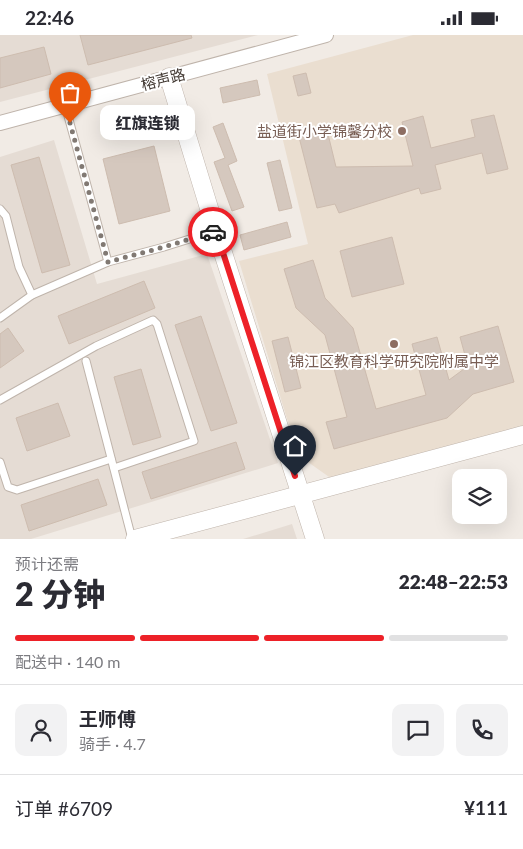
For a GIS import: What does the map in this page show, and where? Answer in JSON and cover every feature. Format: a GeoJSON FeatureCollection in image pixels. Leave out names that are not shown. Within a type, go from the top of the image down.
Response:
{"type":"FeatureCollection","features":[{"type":"Feature","properties":{"kind":"street","name":"榕声路"},"geometry":{"type":"LineString","coordinates":[[0,123],[326,35]]}},
{"type":"Feature","properties":{"kind":"street"},"geometry":{"type":"LineString","coordinates":[[169,77],[216,231],[315,539]]}},
{"type":"Feature","properties":{"kind":"street"},"geometry":{"type":"LineString","coordinates":[[134,539],[523,435]]}},
{"type":"Feature","properties":{"kind":"lane"},"geometry":{"type":"LineString","coordinates":[[65,105],[108,262]]}},
{"type":"Feature","properties":{"kind":"lane"},"geometry":{"type":"LineString","coordinates":[[0,209],[6,216],[18,267],[32,295]]}},
{"type":"Feature","properties":{"kind":"lane"},"geometry":{"type":"LineString","coordinates":[[0,318],[32,295],[108,262],[216,231]]}},
{"type":"Feature","properties":{"kind":"lane"},"geometry":{"type":"LineString","coordinates":[[0,400],[96,346],[153,320],[157,324],[194,441],[114,469]]}},
{"type":"Feature","properties":{"kind":"lane"},"geometry":{"type":"LineString","coordinates":[[86,361],[134,539]]}},
{"type":"Feature","properties":{"kind":"lane"},"geometry":{"type":"LineString","coordinates":[[0,462],[8,487],[17,490],[111,459]]}},
{"type":"Feature","properties":{"kind":"shaded area"},"geometry":{"type":"Polygon","coordinates":[[[0,35],[258,35],[0,102],[0,35]]]}},
{"type":"Feature","properties":{"kind":"shaded area"},"geometry":{"type":"Polygon","coordinates":[[[413,35],[523,35],[523,427],[332,479],[298,455],[239,261],[308,244],[267,74],[413,35]]]}},
{"type":"Feature","properties":{"kind":"shaded area"},"geometry":{"type":"Polygon","coordinates":[[[54,140],[97,284],[207,254],[278,463],[31,539],[0,539],[0,157],[54,140]]]}},
{"type":"Feature","properties":{"kind":"shaded area"},"geometry":{"type":"Polygon","coordinates":[[[292,524],[297,539],[243,539],[292,524]]]}},
{"type":"Feature","properties":{"kind":"building"},"geometry":{"type":"Polygon","coordinates":[[[80,35],[191,35],[192,38],[88,65],[80,35]]]}},
{"type":"Feature","properties":{"kind":"building"},"geometry":{"type":"Polygon","coordinates":[[[44,47],[51,74],[0,88],[0,58],[44,47]]]}},
{"type":"Feature","properties":{"kind":"building"},"geometry":{"type":"Polygon","coordinates":[[[306,73],[311,93],[298,96],[293,76],[306,73]]]}},
{"type":"Feature","properties":{"kind":"building"},"geometry":{"type":"Polygon","coordinates":[[[257,80],[260,95],[223,103],[220,88],[257,80]]]}},
{"type":"Feature","properties":{"kind":"building"},"geometry":{"type":"Polygon","coordinates":[[[494,115],[508,169],[487,174],[482,153],[435,165],[441,189],[421,194],[419,188],[339,213],[335,204],[317,208],[299,137],[327,130],[336,167],[413,166],[402,122],[423,116],[431,148],[475,137],[471,120],[494,115]]]}},
{"type":"Feature","properties":{"kind":"building"},"geometry":{"type":"Polygon","coordinates":[[[223,123],[237,161],[228,165],[244,207],[232,211],[214,162],[225,158],[213,127],[223,123]]]}},
{"type":"Feature","properties":{"kind":"building"},"geometry":{"type":"Polygon","coordinates":[[[154,146],[170,211],[119,224],[103,159],[154,146]]]}},
{"type":"Feature","properties":{"kind":"building"},"geometry":{"type":"Polygon","coordinates":[[[39,157],[70,265],[42,273],[11,165],[39,157]]]}},
{"type":"Feature","properties":{"kind":"building"},"geometry":{"type":"Polygon","coordinates":[[[280,160],[292,208],[279,211],[267,163],[280,160]]]}},
{"type":"Feature","properties":{"kind":"building"},"geometry":{"type":"Polygon","coordinates":[[[287,222],[291,237],[244,250],[240,235],[287,222]]]}},
{"type":"Feature","properties":{"kind":"building"},"geometry":{"type":"Polygon","coordinates":[[[392,237],[404,284],[352,297],[340,251],[392,237]]]}},
{"type":"Feature","properties":{"kind":"building"},"geometry":{"type":"Polygon","coordinates":[[[313,260],[325,298],[353,328],[376,409],[426,395],[412,344],[437,337],[449,380],[468,366],[460,337],[498,326],[514,382],[473,394],[447,418],[334,449],[326,422],[347,417],[325,335],[296,308],[284,269],[313,260]]]}},
{"type":"Feature","properties":{"kind":"building"},"geometry":{"type":"Polygon","coordinates":[[[144,281],[155,308],[69,344],[58,316],[144,281]]]}},
{"type":"Feature","properties":{"kind":"building"},"geometry":{"type":"Polygon","coordinates":[[[201,316],[237,423],[211,431],[175,325],[201,316]]]}},
{"type":"Feature","properties":{"kind":"building"},"geometry":{"type":"Polygon","coordinates":[[[8,328],[24,351],[0,368],[0,334],[8,328]]]}},
{"type":"Feature","properties":{"kind":"building"},"geometry":{"type":"Polygon","coordinates":[[[288,337],[301,388],[285,392],[272,341],[288,337]]]}},
{"type":"Feature","properties":{"kind":"building"},"geometry":{"type":"Polygon","coordinates":[[[141,369],[161,437],[133,445],[114,377],[141,369]]]}},
{"type":"Feature","properties":{"kind":"building"},"geometry":{"type":"Polygon","coordinates":[[[58,403],[70,436],[27,451],[16,418],[58,403]]]}},
{"type":"Feature","properties":{"kind":"building"},"geometry":{"type":"Polygon","coordinates":[[[236,442],[245,469],[151,499],[142,472],[236,442]]]}},
{"type":"Feature","properties":{"kind":"building"},"geometry":{"type":"Polygon","coordinates":[[[98,479],[107,505],[29,531],[21,505],[98,479]]]}},
{"type":"Feature","properties":{"kind":"way so far"},"geometry":{"type":"LineString","coordinates":[[70,123],[108,262],[213,232]]}},
{"type":"Feature","properties":{"kind":"place","name":"红旗连锁"},"geometry":{"type":"Point","coordinates":[70,123]}},
{"type":"Feature","properties":{"kind":"place","name":"盐道街小学锦馨分校"},"geometry":{"type":"Point","coordinates":[402,131]}},
{"type":"Feature","properties":{"kind":"place","name":"锦江区教育科学研究院附属中学"},"geometry":{"type":"Point","coordinates":[394,344]}},
{"type":"Feature","properties":{"kind":"route"},"geometry":{"type":"LineString","coordinates":[[213,232],[216,231],[295,476]]}}]}
